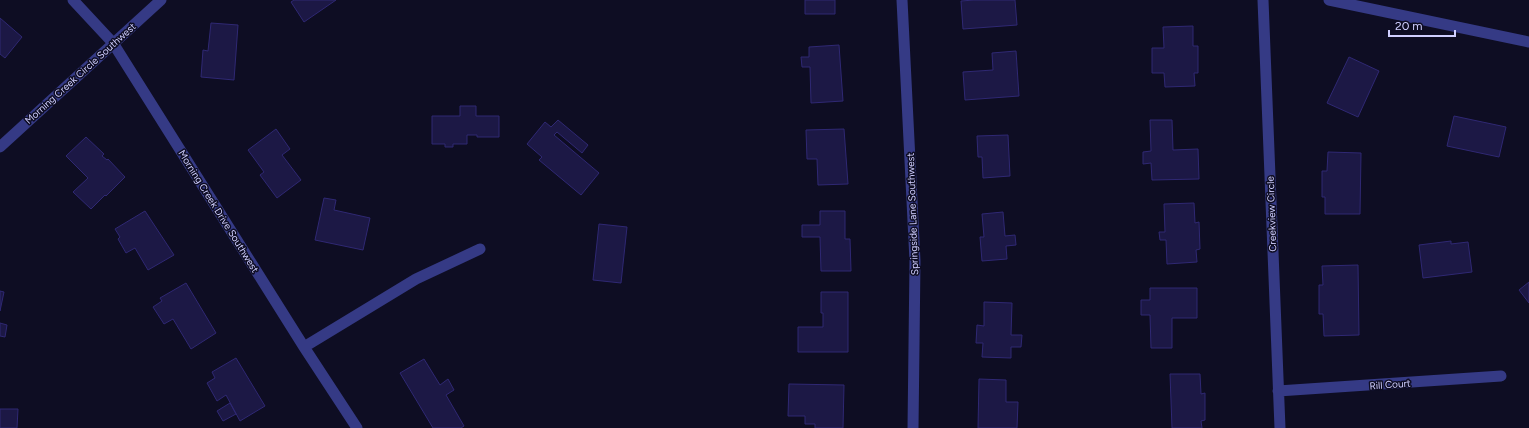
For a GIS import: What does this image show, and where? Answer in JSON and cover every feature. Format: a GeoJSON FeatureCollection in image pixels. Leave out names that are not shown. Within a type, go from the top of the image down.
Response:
{"type":"FeatureCollection","features":[{"type":"Feature","properties":{"kind":"street","name":"Morning Creek Drive Southwest"},"geometry":{"type":"LineString","coordinates":[[73,0],[113,43],[304,347],[357,428]]}},
{"type":"Feature","properties":{"kind":"street","name":"Morning Creek Circle Southwest"},"geometry":{"type":"LineString","coordinates":[[0,147],[161,0]]}},
{"type":"Feature","properties":{"kind":"street","name":"Springside Lane Southwest"},"geometry":{"type":"LineString","coordinates":[[902,0],[915,261],[913,428]]}},
{"type":"Feature","properties":{"kind":"street","name":"Creekview Circle"},"geometry":{"type":"LineString","coordinates":[[1263,0],[1280,428]]}},
{"type":"Feature","properties":{"kind":"street"},"geometry":{"type":"LineString","coordinates":[[1330,0],[1529,42]]}},
{"type":"Feature","properties":{"kind":"street"},"geometry":{"type":"LineString","coordinates":[[304,347],[416,279],[480,249]]}},
{"type":"Feature","properties":{"kind":"street","name":"Rill Court"},"geometry":{"type":"LineString","coordinates":[[1278,391],[1501,376]]}},
{"type":"Feature","properties":{"kind":"building"},"geometry":{"type":"Polygon","coordinates":[[[294,0],[336,0],[304,22],[291,2],[294,0]]]}},
{"type":"Feature","properties":{"kind":"building"},"geometry":{"type":"Polygon","coordinates":[[[805,0],[835,0],[835,14],[805,14],[805,0]]]}},
{"type":"Feature","properties":{"kind":"building"},"geometry":{"type":"Polygon","coordinates":[[[1015,0],[1017,25],[963,29],[961,1],[1015,0]]]}},
{"type":"Feature","properties":{"kind":"building"},"geometry":{"type":"Polygon","coordinates":[[[0,18],[22,37],[5,58],[0,54],[0,18]]]}},
{"type":"Feature","properties":{"kind":"building"},"geometry":{"type":"Polygon","coordinates":[[[211,23],[238,25],[234,80],[201,77],[203,50],[208,51],[211,23]]]}},
{"type":"Feature","properties":{"kind":"building"},"geometry":{"type":"Polygon","coordinates":[[[1193,26],[1193,46],[1198,46],[1198,73],[1194,73],[1195,86],[1165,87],[1164,73],[1152,73],[1152,48],[1164,48],[1163,27],[1193,26]]]}},
{"type":"Feature","properties":{"kind":"building"},"geometry":{"type":"Polygon","coordinates":[[[839,45],[843,101],[811,103],[810,67],[802,67],[801,57],[809,57],[809,47],[839,45]]]}},
{"type":"Feature","properties":{"kind":"building"},"geometry":{"type":"Polygon","coordinates":[[[1016,51],[1019,96],[965,100],[963,72],[993,70],[992,53],[1016,51]]]}},
{"type":"Feature","properties":{"kind":"building"},"geometry":{"type":"Polygon","coordinates":[[[1349,57],[1379,71],[1358,117],[1327,103],[1349,57]]]}},
{"type":"Feature","properties":{"kind":"building"},"geometry":{"type":"Polygon","coordinates":[[[460,106],[476,106],[476,116],[499,116],[499,137],[477,137],[477,135],[467,135],[467,144],[453,144],[453,147],[445,147],[445,144],[432,144],[432,116],[460,116],[460,106]]]}},
{"type":"Feature","properties":{"kind":"building"},"geometry":{"type":"Polygon","coordinates":[[[1454,116],[1506,127],[1499,157],[1447,146],[1454,116]]]}},
{"type":"Feature","properties":{"kind":"building"},"geometry":{"type":"Polygon","coordinates":[[[558,120],[588,145],[582,153],[557,132],[554,135],[599,173],[581,195],[539,160],[542,157],[527,144],[545,122],[551,127],[558,120]]]}},
{"type":"Feature","properties":{"kind":"building"},"geometry":{"type":"Polygon","coordinates":[[[1150,120],[1172,120],[1173,150],[1198,149],[1199,179],[1152,180],[1151,163],[1143,164],[1143,152],[1151,151],[1150,120]]]}},
{"type":"Feature","properties":{"kind":"building"},"geometry":{"type":"Polygon","coordinates":[[[276,129],[290,149],[282,155],[301,180],[277,198],[260,175],[264,172],[248,150],[276,129]]]}},
{"type":"Feature","properties":{"kind":"building"},"geometry":{"type":"Polygon","coordinates":[[[844,129],[848,184],[818,185],[817,159],[807,159],[806,130],[844,129]]]}},
{"type":"Feature","properties":{"kind":"building"},"geometry":{"type":"Polygon","coordinates":[[[1008,135],[1010,176],[983,178],[982,157],[978,157],[977,136],[1008,135]]]}},
{"type":"Feature","properties":{"kind":"building"},"geometry":{"type":"Polygon","coordinates":[[[86,137],[104,154],[102,156],[107,160],[108,159],[125,177],[91,209],[73,192],[88,178],[66,156],[86,137]]]}},
{"type":"Feature","properties":{"kind":"building"},"geometry":{"type":"Polygon","coordinates":[[[1328,152],[1361,153],[1360,214],[1325,214],[1325,197],[1322,197],[1322,171],[1327,171],[1328,152]]]}},
{"type":"Feature","properties":{"kind":"building"},"geometry":{"type":"Polygon","coordinates":[[[324,198],[336,200],[334,210],[370,218],[363,250],[315,240],[324,198]]]}},
{"type":"Feature","properties":{"kind":"building"},"geometry":{"type":"Polygon","coordinates":[[[1194,203],[1195,223],[1199,222],[1200,249],[1196,250],[1197,262],[1167,264],[1166,240],[1160,240],[1159,232],[1165,232],[1164,204],[1194,203]]]}},
{"type":"Feature","properties":{"kind":"building"},"geometry":{"type":"Polygon","coordinates":[[[145,211],[174,255],[148,270],[135,248],[126,253],[118,239],[120,237],[115,229],[145,211]]]}},
{"type":"Feature","properties":{"kind":"building"},"geometry":{"type":"Polygon","coordinates":[[[820,211],[845,211],[845,239],[850,239],[851,271],[821,271],[820,237],[802,237],[802,225],[820,225],[820,211]]]}},
{"type":"Feature","properties":{"kind":"building"},"geometry":{"type":"Polygon","coordinates":[[[1003,212],[1005,236],[1015,235],[1016,245],[1006,246],[1007,259],[982,261],[980,237],[984,237],[982,214],[1003,212]]]}},
{"type":"Feature","properties":{"kind":"building"},"geometry":{"type":"Polygon","coordinates":[[[599,224],[627,227],[621,283],[593,280],[599,224]]]}},
{"type":"Feature","properties":{"kind":"building"},"geometry":{"type":"Polygon","coordinates":[[[1451,241],[1451,244],[1468,242],[1472,272],[1423,278],[1419,245],[1451,241]]]}},
{"type":"Feature","properties":{"kind":"building"},"geometry":{"type":"Polygon","coordinates":[[[1358,265],[1359,335],[1324,336],[1323,314],[1319,314],[1319,285],[1323,285],[1322,266],[1358,265]]]}},
{"type":"Feature","properties":{"kind":"building"},"geometry":{"type":"Polygon","coordinates":[[[1529,282],[1529,303],[1519,290],[1529,282]]]}},
{"type":"Feature","properties":{"kind":"building"},"geometry":{"type":"Polygon","coordinates":[[[186,283],[216,333],[191,349],[173,319],[164,324],[153,307],[162,301],[160,298],[186,283]]]}},
{"type":"Feature","properties":{"kind":"building"},"geometry":{"type":"Polygon","coordinates":[[[1150,288],[1197,288],[1197,318],[1172,318],[1172,348],[1151,348],[1150,315],[1141,315],[1141,300],[1150,300],[1150,288]]]}},
{"type":"Feature","properties":{"kind":"building"},"geometry":{"type":"Polygon","coordinates":[[[0,291],[4,292],[0,311],[0,291]]]}},
{"type":"Feature","properties":{"kind":"building"},"geometry":{"type":"Polygon","coordinates":[[[821,292],[848,292],[848,352],[798,352],[798,327],[823,327],[821,292]]]}},
{"type":"Feature","properties":{"kind":"building"},"geometry":{"type":"Polygon","coordinates":[[[984,302],[1012,303],[1011,335],[1022,335],[1021,347],[1011,347],[1011,358],[982,357],[983,343],[976,343],[977,325],[984,326],[984,302]]]}},
{"type":"Feature","properties":{"kind":"building"},"geometry":{"type":"Polygon","coordinates":[[[0,323],[7,325],[5,337],[0,336],[0,323]]]}},
{"type":"Feature","properties":{"kind":"building"},"geometry":{"type":"Polygon","coordinates":[[[236,358],[265,406],[240,421],[226,395],[217,401],[207,383],[215,378],[212,372],[236,358]]]}},
{"type":"Feature","properties":{"kind":"building"},"geometry":{"type":"Polygon","coordinates":[[[424,359],[440,385],[448,379],[454,390],[446,395],[464,426],[461,428],[433,428],[400,373],[424,359]]]}},
{"type":"Feature","properties":{"kind":"building"},"geometry":{"type":"Polygon","coordinates":[[[1170,374],[1200,374],[1201,394],[1205,393],[1205,420],[1201,421],[1202,428],[1172,428],[1170,374]]]}},
{"type":"Feature","properties":{"kind":"building"},"geometry":{"type":"Polygon","coordinates":[[[979,379],[1006,380],[1006,402],[1018,402],[1017,428],[978,428],[979,379]]]}},
{"type":"Feature","properties":{"kind":"building"},"geometry":{"type":"Polygon","coordinates":[[[789,384],[844,385],[843,428],[815,428],[815,424],[805,424],[805,416],[788,416],[789,384]]]}},
{"type":"Feature","properties":{"kind":"building"},"geometry":{"type":"Polygon","coordinates":[[[230,403],[236,414],[223,421],[217,411],[230,403]]]}},
{"type":"Feature","properties":{"kind":"building"},"geometry":{"type":"Polygon","coordinates":[[[0,409],[18,409],[17,428],[0,428],[0,409]]]}}]}
